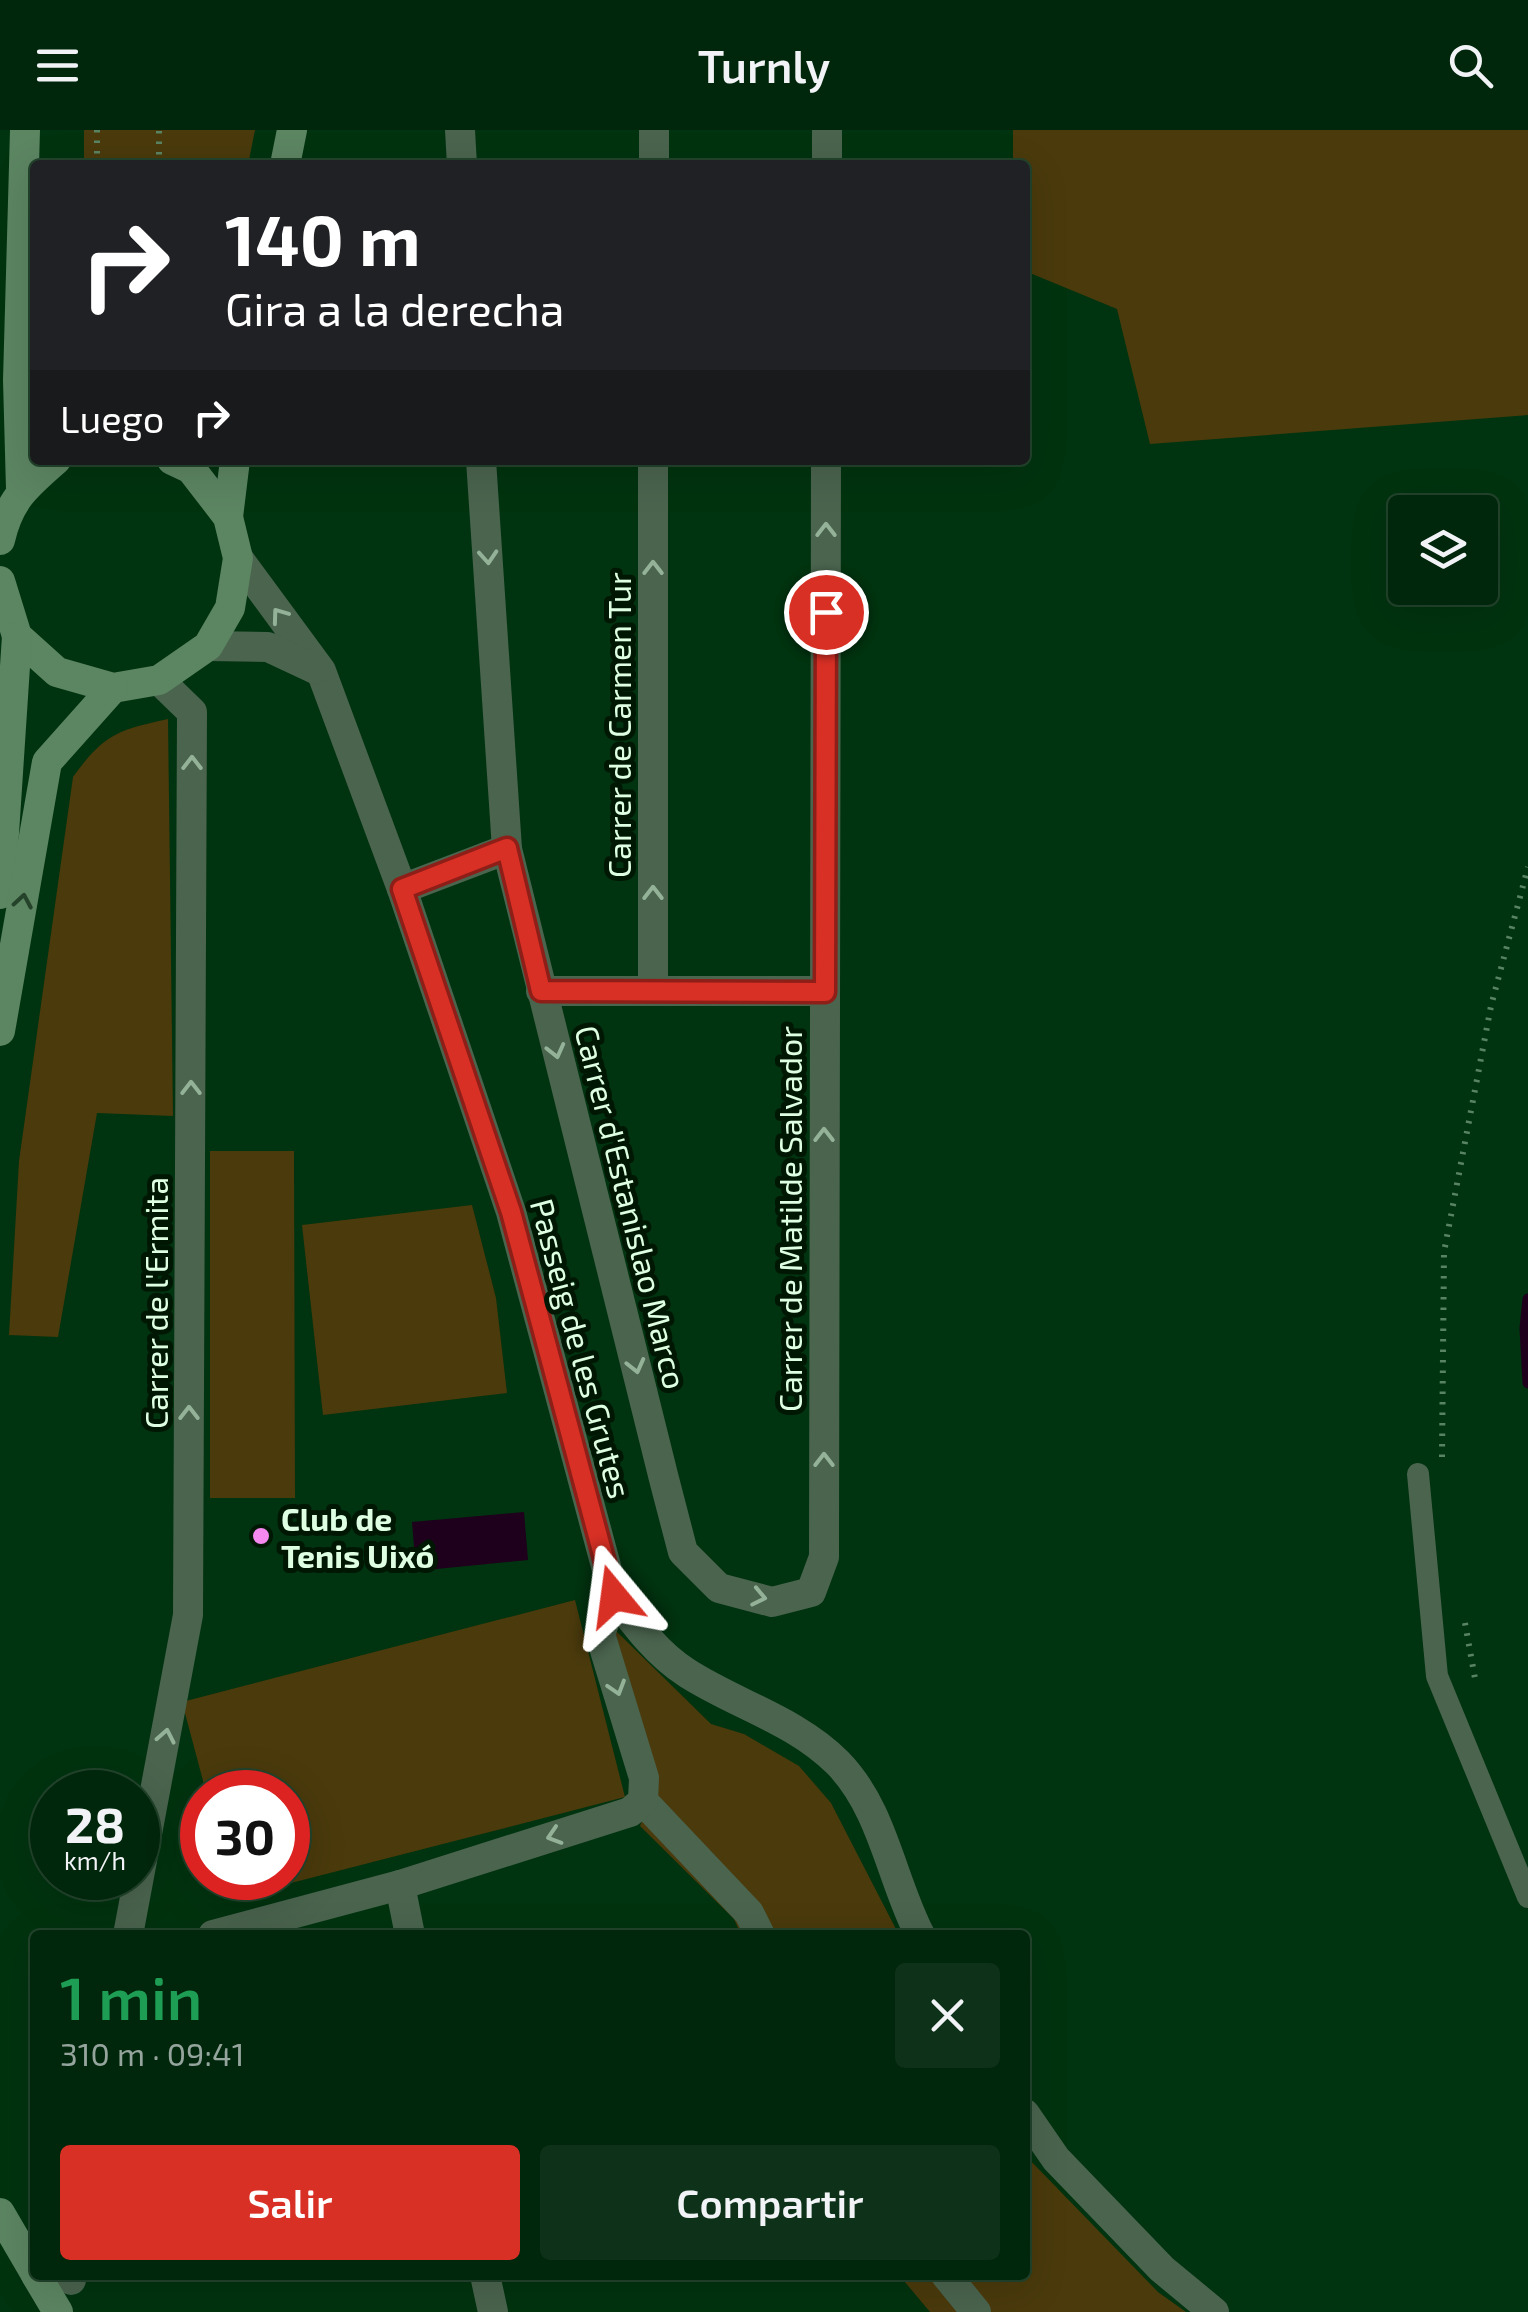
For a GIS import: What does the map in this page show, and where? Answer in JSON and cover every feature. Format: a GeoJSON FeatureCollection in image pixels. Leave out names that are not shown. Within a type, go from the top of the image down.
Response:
{"type":"FeatureCollection","features":[{"type":"Feature","properties":{"kind":"main road"},"geometry":{"type":"LineString","coordinates":[[26,130],[30,164]]}},
{"type":"Feature","properties":{"kind":"main road"},"geometry":{"type":"LineString","coordinates":[[22,489],[18,380],[26,130]]}},
{"type":"Feature","properties":{"kind":"main road"},"geometry":{"type":"LineString","coordinates":[[285,160],[292,130]]}},
{"type":"Feature","properties":{"kind":"main road"},"geometry":{"type":"LineString","coordinates":[[2,523],[22,489],[50,465]]}},
{"type":"Feature","properties":{"kind":"main road"},"geometry":{"type":"LineString","coordinates":[[183,465],[191,469],[228,516]]}},
{"type":"Feature","properties":{"kind":"main road"},"geometry":{"type":"LineString","coordinates":[[17,636],[57,672],[113,688],[159,680],[208,646],[230,608],[238,558],[228,516],[234,465]]}},
{"type":"Feature","properties":{"kind":"main road"},"geometry":{"type":"LineString","coordinates":[[0,581],[17,636],[0,894]]}},
{"type":"Feature","properties":{"kind":"main road"},"geometry":{"type":"LineString","coordinates":[[0,1032],[47,762],[113,688]]}},
{"type":"Feature","properties":{"kind":"main road"},"geometry":{"type":"LineString","coordinates":[[0,2212],[30,2264]]}},
{"type":"Feature","properties":{"kind":"main road"},"geometry":{"type":"LineString","coordinates":[[39,2280],[58,2312]]}},
{"type":"Feature","properties":{"kind":"street"},"geometry":{"type":"LineString","coordinates":[[460,130],[462,160]]}},
{"type":"Feature","properties":{"kind":"street"},"geometry":{"type":"LineString","coordinates":[[654,130],[654,160]]}},
{"type":"Feature","properties":{"kind":"street"},"geometry":{"type":"LineString","coordinates":[[827,130],[827,160]]}},
{"type":"Feature","properties":{"kind":"street","name":"Carrer d'Estanislao Marco"},"geometry":{"type":"LineString","coordinates":[[481,465],[507,848],[683,1552],[719,1588],[772,1602],[811,1592],[824,1557]]}},
{"type":"Feature","properties":{"kind":"street","name":"Carrer de Carmen Tur"},"geometry":{"type":"LineString","coordinates":[[653,990],[654,465]]}},
{"type":"Feature","properties":{"kind":"street","name":"Carrer de Matilde Salvador"},"geometry":{"type":"LineString","coordinates":[[824,1557],[826,465]]}},
{"type":"Feature","properties":{"kind":"street","name":"Passeig de les Grutes"},"geometry":{"type":"LineString","coordinates":[[238,558],[321,671],[402,889],[511,1212],[614,1596],[646,1638],[686,1672],[803,1732],[840,1765],[870,1809],[918,1930]]}},
{"type":"Feature","properties":{"kind":"street"},"geometry":{"type":"LineString","coordinates":[[208,646],[268,647],[321,671]]}},
{"type":"Feature","properties":{"kind":"street","name":"Carrer de l'Ermita"},"geometry":{"type":"LineString","coordinates":[[129,1930],[188,1614],[192,712],[159,680]]}},
{"type":"Feature","properties":{"kind":"street"},"geometry":{"type":"LineString","coordinates":[[402,889],[507,848]]}},
{"type":"Feature","properties":{"kind":"street"},"geometry":{"type":"LineString","coordinates":[[541,991],[825,992]]}},
{"type":"Feature","properties":{"kind":"street"},"geometry":{"type":"LineString","coordinates":[[614,1596],[600,1634],[644,1778],[644,1801],[749,1913],[758,1930]]}},
{"type":"Feature","properties":{"kind":"street"},"geometry":{"type":"LineString","coordinates":[[232,1930],[400,1885],[630,1812],[644,1801]]}},
{"type":"Feature","properties":{"kind":"street"},"geometry":{"type":"LineString","coordinates":[[400,1885],[409,1930]]}},
{"type":"Feature","properties":{"kind":"street"},"geometry":{"type":"LineString","coordinates":[[1030,2121],[1070,2173],[1162,2269],[1214,2312]]}},
{"type":"Feature","properties":{"kind":"street"},"geometry":{"type":"LineString","coordinates":[[485,2280],[493,2312]]}},
{"type":"Feature","properties":{"kind":"street"},"geometry":{"type":"LineString","coordinates":[[950,2280],[976,2312]]}},
{"type":"Feature","properties":{"kind":"lane"},"geometry":{"type":"LineString","coordinates":[[1418,1474],[1437,1676],[1528,1897]]}},
{"type":"Feature","properties":{"kind":"path"},"geometry":{"type":"LineString","coordinates":[[97,130],[97,160]]}},
{"type":"Feature","properties":{"kind":"path"},"geometry":{"type":"LineString","coordinates":[[159,130],[159,160]]}},
{"type":"Feature","properties":{"kind":"path"},"geometry":{"type":"LineString","coordinates":[[1442,1463],[1444,1252],[1491,1006],[1528,868]]}},
{"type":"Feature","properties":{"kind":"path"},"geometry":{"type":"LineString","coordinates":[[1464,1616],[1478,1691]]}},
{"type":"Feature","properties":{"kind":"shaded area"},"geometry":{"type":"Polygon","coordinates":[[[84,130],[255,130],[249,160],[84,160],[84,130]]]}},
{"type":"Feature","properties":{"kind":"shaded area"},"geometry":{"type":"Polygon","coordinates":[[[1013,130],[1528,130],[1528,415],[1150,444],[1117,309],[1030,273],[1030,160],[1013,160],[1013,130]]]}},
{"type":"Feature","properties":{"kind":"shaded area"},"geometry":{"type":"Polygon","coordinates":[[[168,719],[173,1116],[97,1113],[58,1337],[9,1335],[19,1161],[73,777],[94,751],[113,736],[168,719]]]}},
{"type":"Feature","properties":{"kind":"shaded area"},"geometry":{"type":"Polygon","coordinates":[[[210,1151],[294,1151],[295,1498],[210,1498],[210,1151]]]}},
{"type":"Feature","properties":{"kind":"shaded area"},"geometry":{"type":"Polygon","coordinates":[[[472,1205],[496,1298],[507,1393],[323,1415],[302,1225],[472,1205]]]}},
{"type":"Feature","properties":{"kind":"shaded area"},"geometry":{"type":"Polygon","coordinates":[[[524,1512],[528,1560],[416,1571],[412,1522],[524,1512]]]}},
{"type":"Feature","properties":{"kind":"shaded area"},"geometry":{"type":"Polygon","coordinates":[[[575,1600],[625,1797],[310,1878],[310,1770],[200,1770],[182,1702],[575,1600]]]}},
{"type":"Feature","properties":{"kind":"shaded area"},"geometry":{"type":"Polygon","coordinates":[[[614,1629],[711,1724],[744,1734],[799,1766],[831,1803],[896,1930],[739,1930],[734,1919],[640,1826],[658,1783],[614,1629]]]}},
{"type":"Feature","properties":{"kind":"shaded area"},"geometry":{"type":"Polygon","coordinates":[[[1030,2160],[1158,2292],[1186,2312],[930,2312],[903,2280],[1030,2280],[1030,2160]]]}},
{"type":"Feature","properties":{"kind":"waterway"},"geometry":{"type":"LineString","coordinates":[[1528,1299],[1528,1383]]}},
{"type":"Feature","properties":{"kind":"place","name":"Club de Tenis Uixó"},"geometry":{"type":"Point","coordinates":[261,1536]}},
{"type":"Feature","properties":{"kind":"route"},"geometry":{"type":"LineString","coordinates":[[614,1596],[511,1212],[402,889],[507,848],[541,991],[825,992],[826,612]]}}]}
